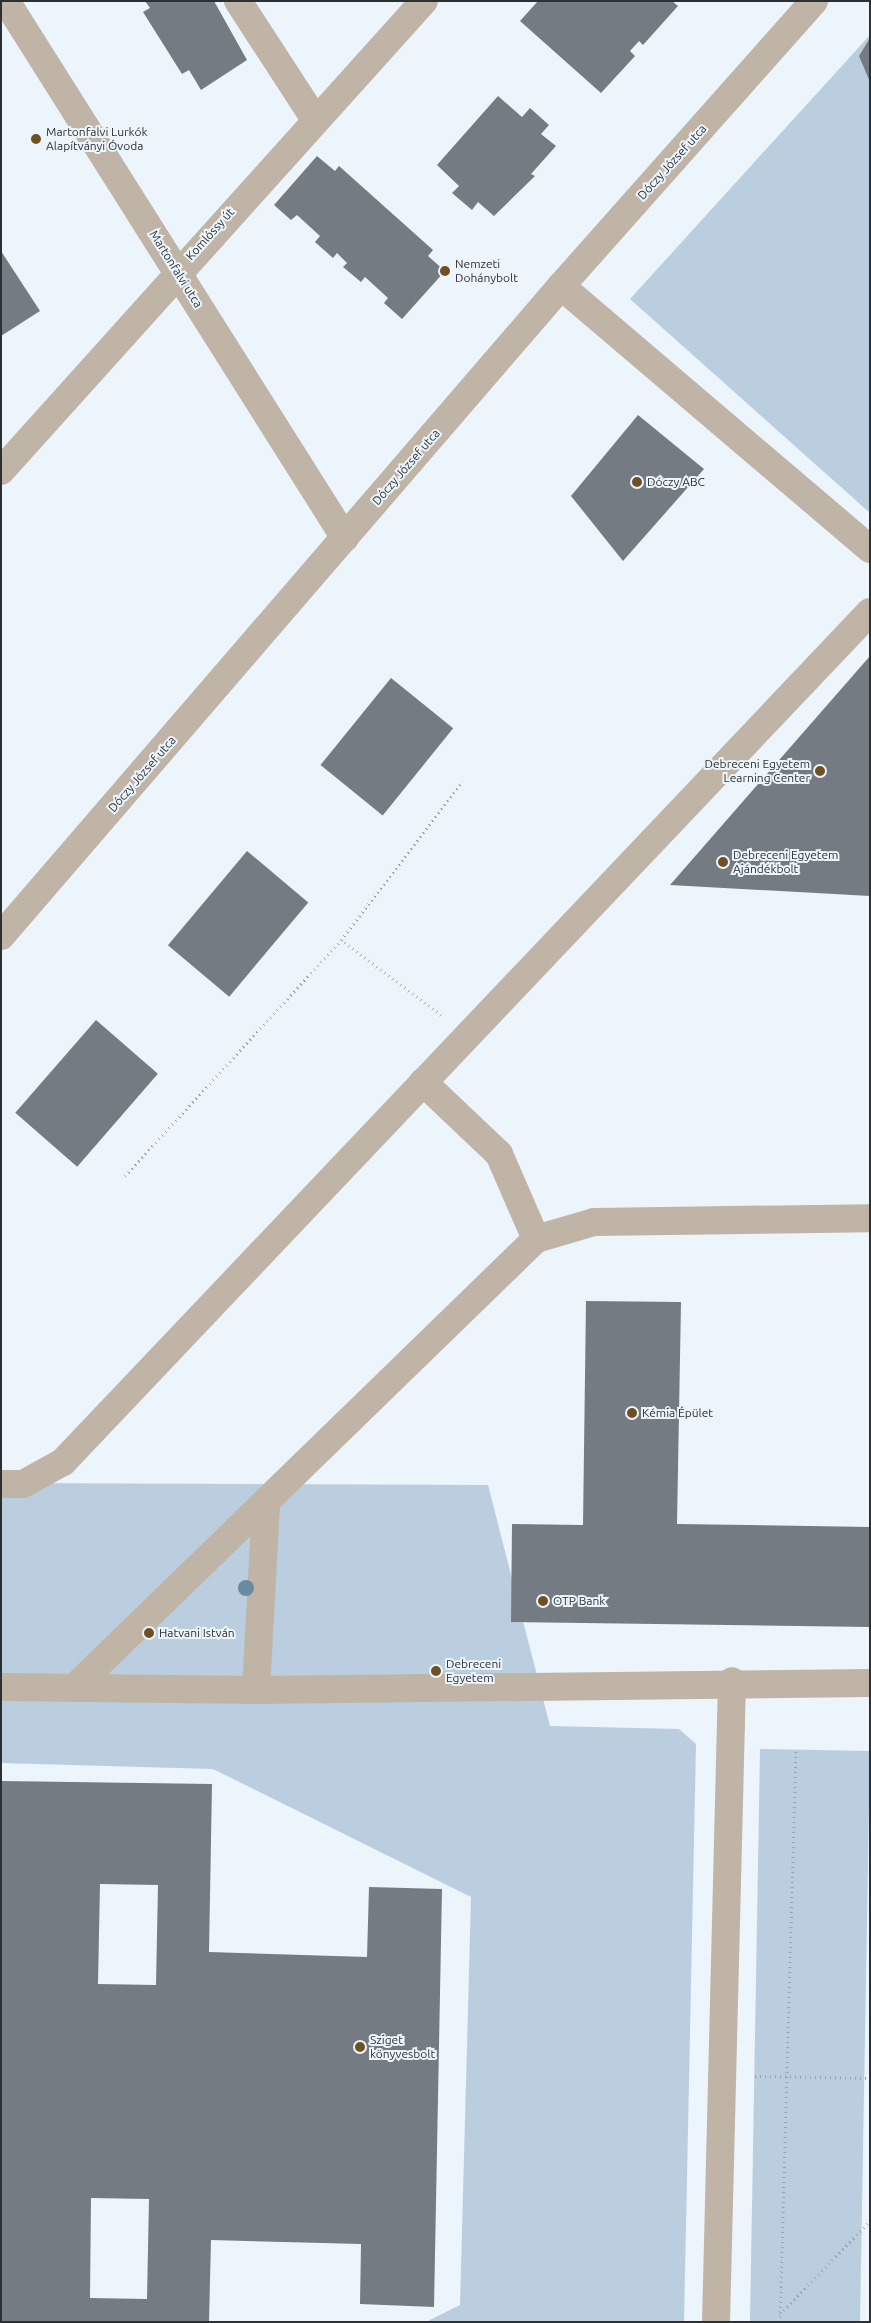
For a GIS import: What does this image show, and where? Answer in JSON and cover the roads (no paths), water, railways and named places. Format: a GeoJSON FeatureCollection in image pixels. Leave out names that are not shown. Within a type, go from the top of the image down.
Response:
{"type":"FeatureCollection","features":[{"type":"Feature","properties":{"kind":"street","name":"Martonfalvi utca"},"geometry":{"type":"LineString","coordinates":[[6,1],[345,538]]}},
{"type":"Feature","properties":{"kind":"street"},"geometry":{"type":"LineString","coordinates":[[238,1],[314,118]]}},
{"type":"Feature","properties":{"kind":"street","name":"Komlóssy út"},"geometry":{"type":"LineString","coordinates":[[1,470],[314,118],[424,1]]}},
{"type":"Feature","properties":{"kind":"street","name":"Dóczy József utca"},"geometry":{"type":"LineString","coordinates":[[1,936],[561,286],[814,1]]}},
{"type":"Feature","properties":{"kind":"street"},"geometry":{"type":"LineString","coordinates":[[561,286],[870,549]]}},
{"type":"Feature","properties":{"kind":"street"},"geometry":{"type":"LineString","coordinates":[[1,1484],[23,1484],[62,1462],[870,612]]}},
{"type":"Feature","properties":{"kind":"street"},"geometry":{"type":"LineString","coordinates":[[423,1082],[499,1154],[536,1239]]}},
{"type":"Feature","properties":{"kind":"street"},"geometry":{"type":"LineString","coordinates":[[74,1688],[266,1506],[536,1239],[594,1222],[870,1218]]}},
{"type":"Feature","properties":{"kind":"street"},"geometry":{"type":"LineString","coordinates":[[256,1690],[266,1506]]}},
{"type":"Feature","properties":{"kind":"street"},"geometry":{"type":"LineString","coordinates":[[1,1687],[256,1690],[732,1681],[870,1684]]}},
{"type":"Feature","properties":{"kind":"street"},"geometry":{"type":"LineString","coordinates":[[716,2322],[732,1681]]}},
{"type":"Feature","properties":{"kind":"place","name":"Martonfalvi Lurkók Alapítványi Óvoda"},"geometry":{"type":"Point","coordinates":[36,139]}},
{"type":"Feature","properties":{"kind":"place","name":"Nemzeti Dohánybolt"},"geometry":{"type":"Point","coordinates":[445,271]}},
{"type":"Feature","properties":{"kind":"place","name":"Dóczy ABC"},"geometry":{"type":"Point","coordinates":[637,482]}},
{"type":"Feature","properties":{"kind":"place","name":"Debreceni Egyetem Learning Center"},"geometry":{"type":"Point","coordinates":[820,771]}},
{"type":"Feature","properties":{"kind":"place","name":"Debreceni Egyetem Ajándékbolt"},"geometry":{"type":"Point","coordinates":[723,862]}},
{"type":"Feature","properties":{"kind":"place","name":"Kémia Épület"},"geometry":{"type":"Point","coordinates":[632,1413]}},
{"type":"Feature","properties":{"kind":"place","name":"OTP Bank"},"geometry":{"type":"Point","coordinates":[543,1601]}},
{"type":"Feature","properties":{"kind":"place","name":"Hatvani István"},"geometry":{"type":"Point","coordinates":[149,1633]}},
{"type":"Feature","properties":{"kind":"place","name":"Debreceni Egyetem"},"geometry":{"type":"Point","coordinates":[436,1671]}},
{"type":"Feature","properties":{"kind":"place","name":"Sziget könyvesbolt"},"geometry":{"type":"Point","coordinates":[360,2047]}}]}
